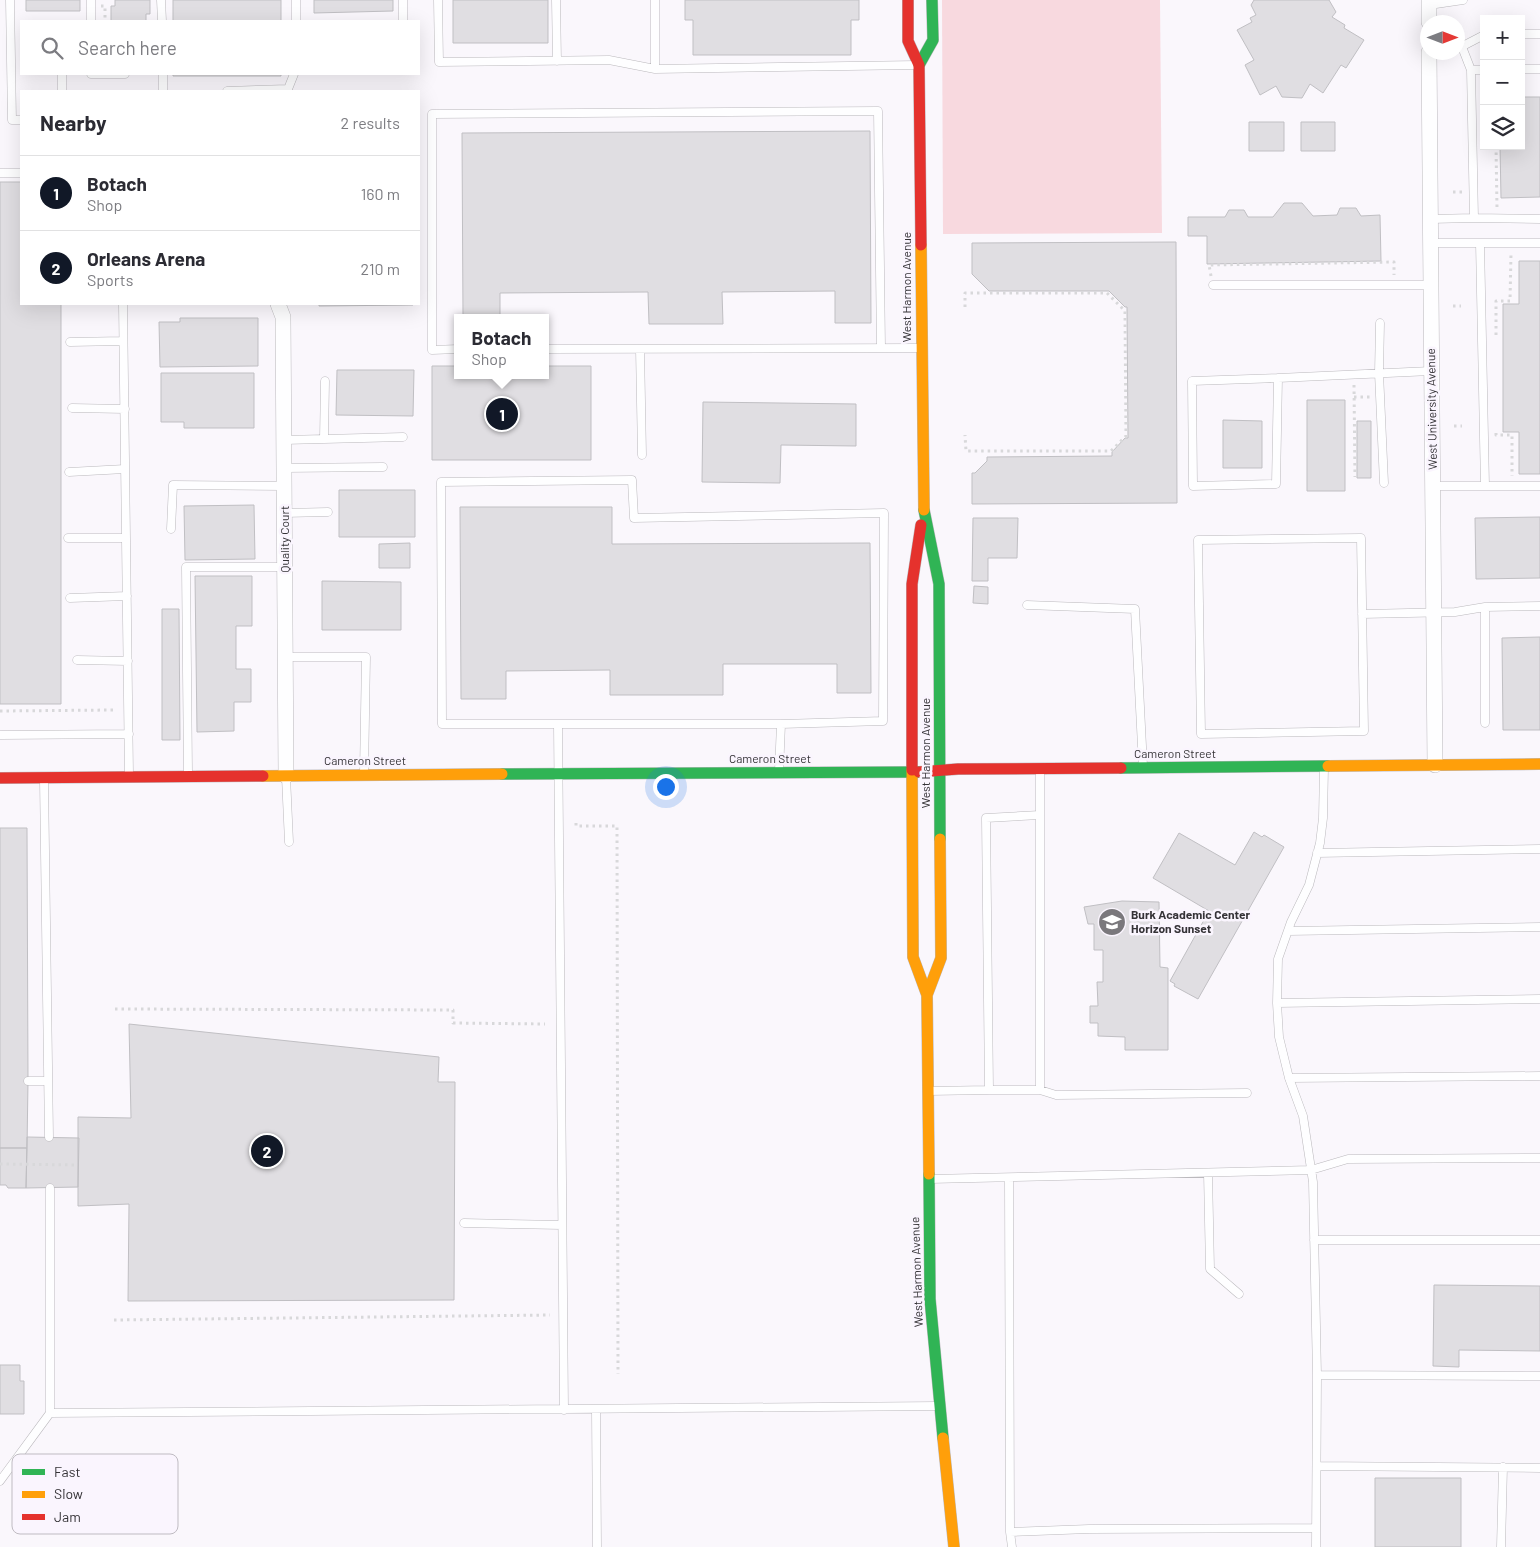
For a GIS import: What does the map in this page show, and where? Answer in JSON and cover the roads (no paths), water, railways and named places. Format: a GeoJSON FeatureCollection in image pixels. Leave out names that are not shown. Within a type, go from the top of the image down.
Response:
{"type":"FeatureCollection","features":[{"type":"Feature","properties":{"kind":"main road","name":"West Harmon Avenue"},"geometry":{"type":"LineString","coordinates":[[908,0],[908,41],[919,65],[924,509],[912,584],[913,957],[928,995]]}},
{"type":"Feature","properties":{"kind":"main road","name":"West Harmon Avenue"},"geometry":{"type":"LineString","coordinates":[[919,65],[932,40],[932,0]]}},
{"type":"Feature","properties":{"kind":"main road","name":"West Harmon Avenue"},"geometry":{"type":"LineString","coordinates":[[924,509],[939,584],[941,958],[928,995],[930,1299],[954,1547]]}},
{"type":"Feature","properties":{"kind":"main road","name":"Cameron Street"},"geometry":{"type":"LineString","coordinates":[[0,778],[912,772],[940,769],[1540,764]]}},
{"type":"Feature","properties":{"kind":"street","name":"West University Avenue"},"geometry":{"type":"LineString","coordinates":[[1429,60],[1435,765]]}},
{"type":"Feature","properties":{"kind":"street","name":"Quality Court"},"geometry":{"type":"LineString","coordinates":[[278,305],[283,317],[286,776]]}},
{"type":"Feature","properties":{"kind":"lane"},"geometry":{"type":"LineString","coordinates":[[10,0],[12,120],[20,120]]}},
{"type":"Feature","properties":{"kind":"lane"},"geometry":{"type":"LineString","coordinates":[[90,0],[91,20]]}},
{"type":"Feature","properties":{"kind":"lane"},"geometry":{"type":"LineString","coordinates":[[161,0],[162,20]]}},
{"type":"Feature","properties":{"kind":"lane"},"geometry":{"type":"LineString","coordinates":[[296,0],[296,20]]}},
{"type":"Feature","properties":{"kind":"lane"},"geometry":{"type":"LineString","coordinates":[[403,0],[403,20]]}},
{"type":"Feature","properties":{"kind":"lane"},"geometry":{"type":"LineString","coordinates":[[438,0],[439,62],[609,60],[654,70],[919,65]]}},
{"type":"Feature","properties":{"kind":"lane"},"geometry":{"type":"LineString","coordinates":[[556,0],[557,62]]}},
{"type":"Feature","properties":{"kind":"lane"},"geometry":{"type":"LineString","coordinates":[[654,70],[655,0]]}},
{"type":"Feature","properties":{"kind":"lane"},"geometry":{"type":"LineString","coordinates":[[1429,3],[1463,0]]}},
{"type":"Feature","properties":{"kind":"lane"},"geometry":{"type":"LineString","coordinates":[[1525,34],[1540,34]]}},
{"type":"Feature","properties":{"kind":"lane"},"geometry":{"type":"LineString","coordinates":[[1465,45],[1480,37]]}},
{"type":"Feature","properties":{"kind":"lane"},"geometry":{"type":"LineString","coordinates":[[1465,58],[1471,70],[1474,218]]}},
{"type":"Feature","properties":{"kind":"lane"},"geometry":{"type":"LineString","coordinates":[[1525,69],[1540,69]]}},
{"type":"Feature","properties":{"kind":"lane"},"geometry":{"type":"LineString","coordinates":[[1471,70],[1480,70]]}},
{"type":"Feature","properties":{"kind":"lane"},"geometry":{"type":"LineString","coordinates":[[62,75],[62,90]]}},
{"type":"Feature","properties":{"kind":"lane"},"geometry":{"type":"LineString","coordinates":[[163,75],[163,90]]}},
{"type":"Feature","properties":{"kind":"lane"},"geometry":{"type":"LineString","coordinates":[[258,90],[288,89],[294,75]]}},
{"type":"Feature","properties":{"kind":"lane"},"geometry":{"type":"LineString","coordinates":[[454,350],[432,350],[432,114],[868,111],[878,111],[881,348]]}},
{"type":"Feature","properties":{"kind":"lane"},"geometry":{"type":"LineString","coordinates":[[0,174],[20,173]]}},
{"type":"Feature","properties":{"kind":"lane"},"geometry":{"type":"LineString","coordinates":[[1430,219],[1540,219]]}},
{"type":"Feature","properties":{"kind":"lane"},"geometry":{"type":"LineString","coordinates":[[1430,243],[1540,243]]}},
{"type":"Feature","properties":{"kind":"lane"},"geometry":{"type":"LineString","coordinates":[[1480,243],[1485,486]]}},
{"type":"Feature","properties":{"kind":"lane"},"geometry":{"type":"LineString","coordinates":[[1213,286],[1431,286]]}},
{"type":"Feature","properties":{"kind":"lane"},"geometry":{"type":"LineString","coordinates":[[123,305],[129,777]]}},
{"type":"Feature","properties":{"kind":"lane"},"geometry":{"type":"LineString","coordinates":[[1380,323],[1379,373],[1384,483]]}},
{"type":"Feature","properties":{"kind":"lane"},"geometry":{"type":"LineString","coordinates":[[70,342],[124,341]]}},
{"type":"Feature","properties":{"kind":"lane"},"geometry":{"type":"LineString","coordinates":[[549,349],[922,348]]}},
{"type":"Feature","properties":{"kind":"lane"},"geometry":{"type":"LineString","coordinates":[[640,349],[642,455]]}},
{"type":"Feature","properties":{"kind":"lane"},"geometry":{"type":"LineString","coordinates":[[1278,378],[1276,484],[1193,486],[1192,381],[1431,371]]}},
{"type":"Feature","properties":{"kind":"lane"},"geometry":{"type":"LineString","coordinates":[[324,381],[324,439]]}},
{"type":"Feature","properties":{"kind":"lane"},"geometry":{"type":"LineString","coordinates":[[72,408],[125,409]]}},
{"type":"Feature","properties":{"kind":"lane"},"geometry":{"type":"LineString","coordinates":[[284,440],[403,437]]}},
{"type":"Feature","properties":{"kind":"lane"},"geometry":{"type":"LineString","coordinates":[[284,468],[383,467]]}},
{"type":"Feature","properties":{"kind":"lane"},"geometry":{"type":"LineString","coordinates":[[69,472],[125,469]]}},
{"type":"Feature","properties":{"kind":"lane"},"geometry":{"type":"LineString","coordinates":[[632,480],[634,518],[884,513],[883,721],[781,724],[442,724],[441,482],[632,480]]}},
{"type":"Feature","properties":{"kind":"lane"},"geometry":{"type":"LineString","coordinates":[[171,529],[173,485],[284,486]]}},
{"type":"Feature","properties":{"kind":"lane"},"geometry":{"type":"LineString","coordinates":[[1432,486],[1540,486]]}},
{"type":"Feature","properties":{"kind":"lane"},"geometry":{"type":"LineString","coordinates":[[284,513],[328,512]]}},
{"type":"Feature","properties":{"kind":"lane"},"geometry":{"type":"LineString","coordinates":[[68,538],[126,538]]}},
{"type":"Feature","properties":{"kind":"lane"},"geometry":{"type":"LineString","coordinates":[[1361,538],[1362,614],[1364,731],[1201,734],[1198,540],[1361,538]]}},
{"type":"Feature","properties":{"kind":"lane"},"geometry":{"type":"LineString","coordinates":[[188,776],[186,567],[285,567]]}},
{"type":"Feature","properties":{"kind":"lane"},"geometry":{"type":"LineString","coordinates":[[70,598],[127,596]]}},
{"type":"Feature","properties":{"kind":"lane"},"geometry":{"type":"LineString","coordinates":[[1028,605],[1135,609],[1143,768]]}},
{"type":"Feature","properties":{"kind":"lane"},"geometry":{"type":"LineString","coordinates":[[1362,614],[1455,612],[1485,607],[1540,606]]}},
{"type":"Feature","properties":{"kind":"lane"},"geometry":{"type":"LineString","coordinates":[[1485,607],[1486,723]]}},
{"type":"Feature","properties":{"kind":"lane"},"geometry":{"type":"LineString","coordinates":[[285,657],[366,657],[364,775]]}},
{"type":"Feature","properties":{"kind":"lane"},"geometry":{"type":"LineString","coordinates":[[77,660],[128,661]]}},
{"type":"Feature","properties":{"kind":"lane"},"geometry":{"type":"LineString","coordinates":[[558,724],[564,1410]]}},
{"type":"Feature","properties":{"kind":"lane"},"geometry":{"type":"LineString","coordinates":[[779,773],[781,724]]}},
{"type":"Feature","properties":{"kind":"lane"},"geometry":{"type":"LineString","coordinates":[[0,735],[129,734]]}},
{"type":"Feature","properties":{"kind":"lane"},"geometry":{"type":"LineString","coordinates":[[1316,1547],[1317,1375],[1313,1182],[1304,1116],[1289,1078],[1279,1038],[1276,1003],[1278,959],[1309,884],[1317,853],[1323,818],[1324,766]]}},
{"type":"Feature","properties":{"kind":"lane"},"geometry":{"type":"LineString","coordinates":[[1040,768],[1040,1090]]}},
{"type":"Feature","properties":{"kind":"lane"},"geometry":{"type":"LineString","coordinates":[[286,776],[289,842]]}},
{"type":"Feature","properties":{"kind":"lane"},"geometry":{"type":"LineString","coordinates":[[44,778],[49,1137]]}},
{"type":"Feature","properties":{"kind":"lane"},"geometry":{"type":"LineString","coordinates":[[989,1090],[986,818],[1040,815]]}},
{"type":"Feature","properties":{"kind":"lane"},"geometry":{"type":"LineString","coordinates":[[1317,853],[1540,849]]}},
{"type":"Feature","properties":{"kind":"lane"},"geometry":{"type":"LineString","coordinates":[[1288,931],[1540,927]]}},
{"type":"Feature","properties":{"kind":"lane"},"geometry":{"type":"LineString","coordinates":[[1276,1003],[1540,998]]}},
{"type":"Feature","properties":{"kind":"lane"},"geometry":{"type":"LineString","coordinates":[[1289,1078],[1540,1076]]}},
{"type":"Feature","properties":{"kind":"lane"},"geometry":{"type":"LineString","coordinates":[[28,1081],[48,1081]]}},
{"type":"Feature","properties":{"kind":"lane"},"geometry":{"type":"LineString","coordinates":[[928,1091],[1040,1090],[1056,1095],[1247,1093]]}},
{"type":"Feature","properties":{"kind":"lane"},"geometry":{"type":"LineString","coordinates":[[928,1179],[1311,1170],[1348,1159],[1540,1158]]}},
{"type":"Feature","properties":{"kind":"lane"},"geometry":{"type":"LineString","coordinates":[[1208,1173],[1210,1269],[1240,1294]]}},
{"type":"Feature","properties":{"kind":"lane"},"geometry":{"type":"LineString","coordinates":[[1009,1178],[1010,1532],[1012,1547]]}},
{"type":"Feature","properties":{"kind":"lane"},"geometry":{"type":"LineString","coordinates":[[19,1454],[50,1413],[50,1188]]}},
{"type":"Feature","properties":{"kind":"lane"},"geometry":{"type":"LineString","coordinates":[[464,1222],[562,1225]]}},
{"type":"Feature","properties":{"kind":"lane"},"geometry":{"type":"LineString","coordinates":[[1314,1240],[1540,1240]]}},
{"type":"Feature","properties":{"kind":"lane"},"geometry":{"type":"LineString","coordinates":[[1317,1375],[1540,1376]]}},
{"type":"Feature","properties":{"kind":"lane"},"geometry":{"type":"LineString","coordinates":[[50,1413],[940,1406]]}},
{"type":"Feature","properties":{"kind":"lane"},"geometry":{"type":"LineString","coordinates":[[596,1409],[597,1547]]}},
{"type":"Feature","properties":{"kind":"lane"},"geometry":{"type":"LineString","coordinates":[[0,1480],[12,1464]]}},
{"type":"Feature","properties":{"kind":"lane"},"geometry":{"type":"LineString","coordinates":[[1317,1466],[1540,1468]]}},
{"type":"Feature","properties":{"kind":"lane"},"geometry":{"type":"LineString","coordinates":[[1501,1547],[1503,1467]]}},
{"type":"Feature","properties":{"kind":"lane"},"geometry":{"type":"LineString","coordinates":[[1010,1532],[1089,1529],[1316,1528]]}},
{"type":"Feature","properties":{"kind":"place","name":"Botach"},"geometry":{"type":"Point","coordinates":[502,414]}},
{"type":"Feature","properties":{"kind":"place","name":"Burk Academic Center Horizon Sunset"},"geometry":{"type":"Point","coordinates":[1112,922]}},
{"type":"Feature","properties":{"kind":"place","name":"Orleans Arena"},"geometry":{"type":"Point","coordinates":[267,1151]}}]}
